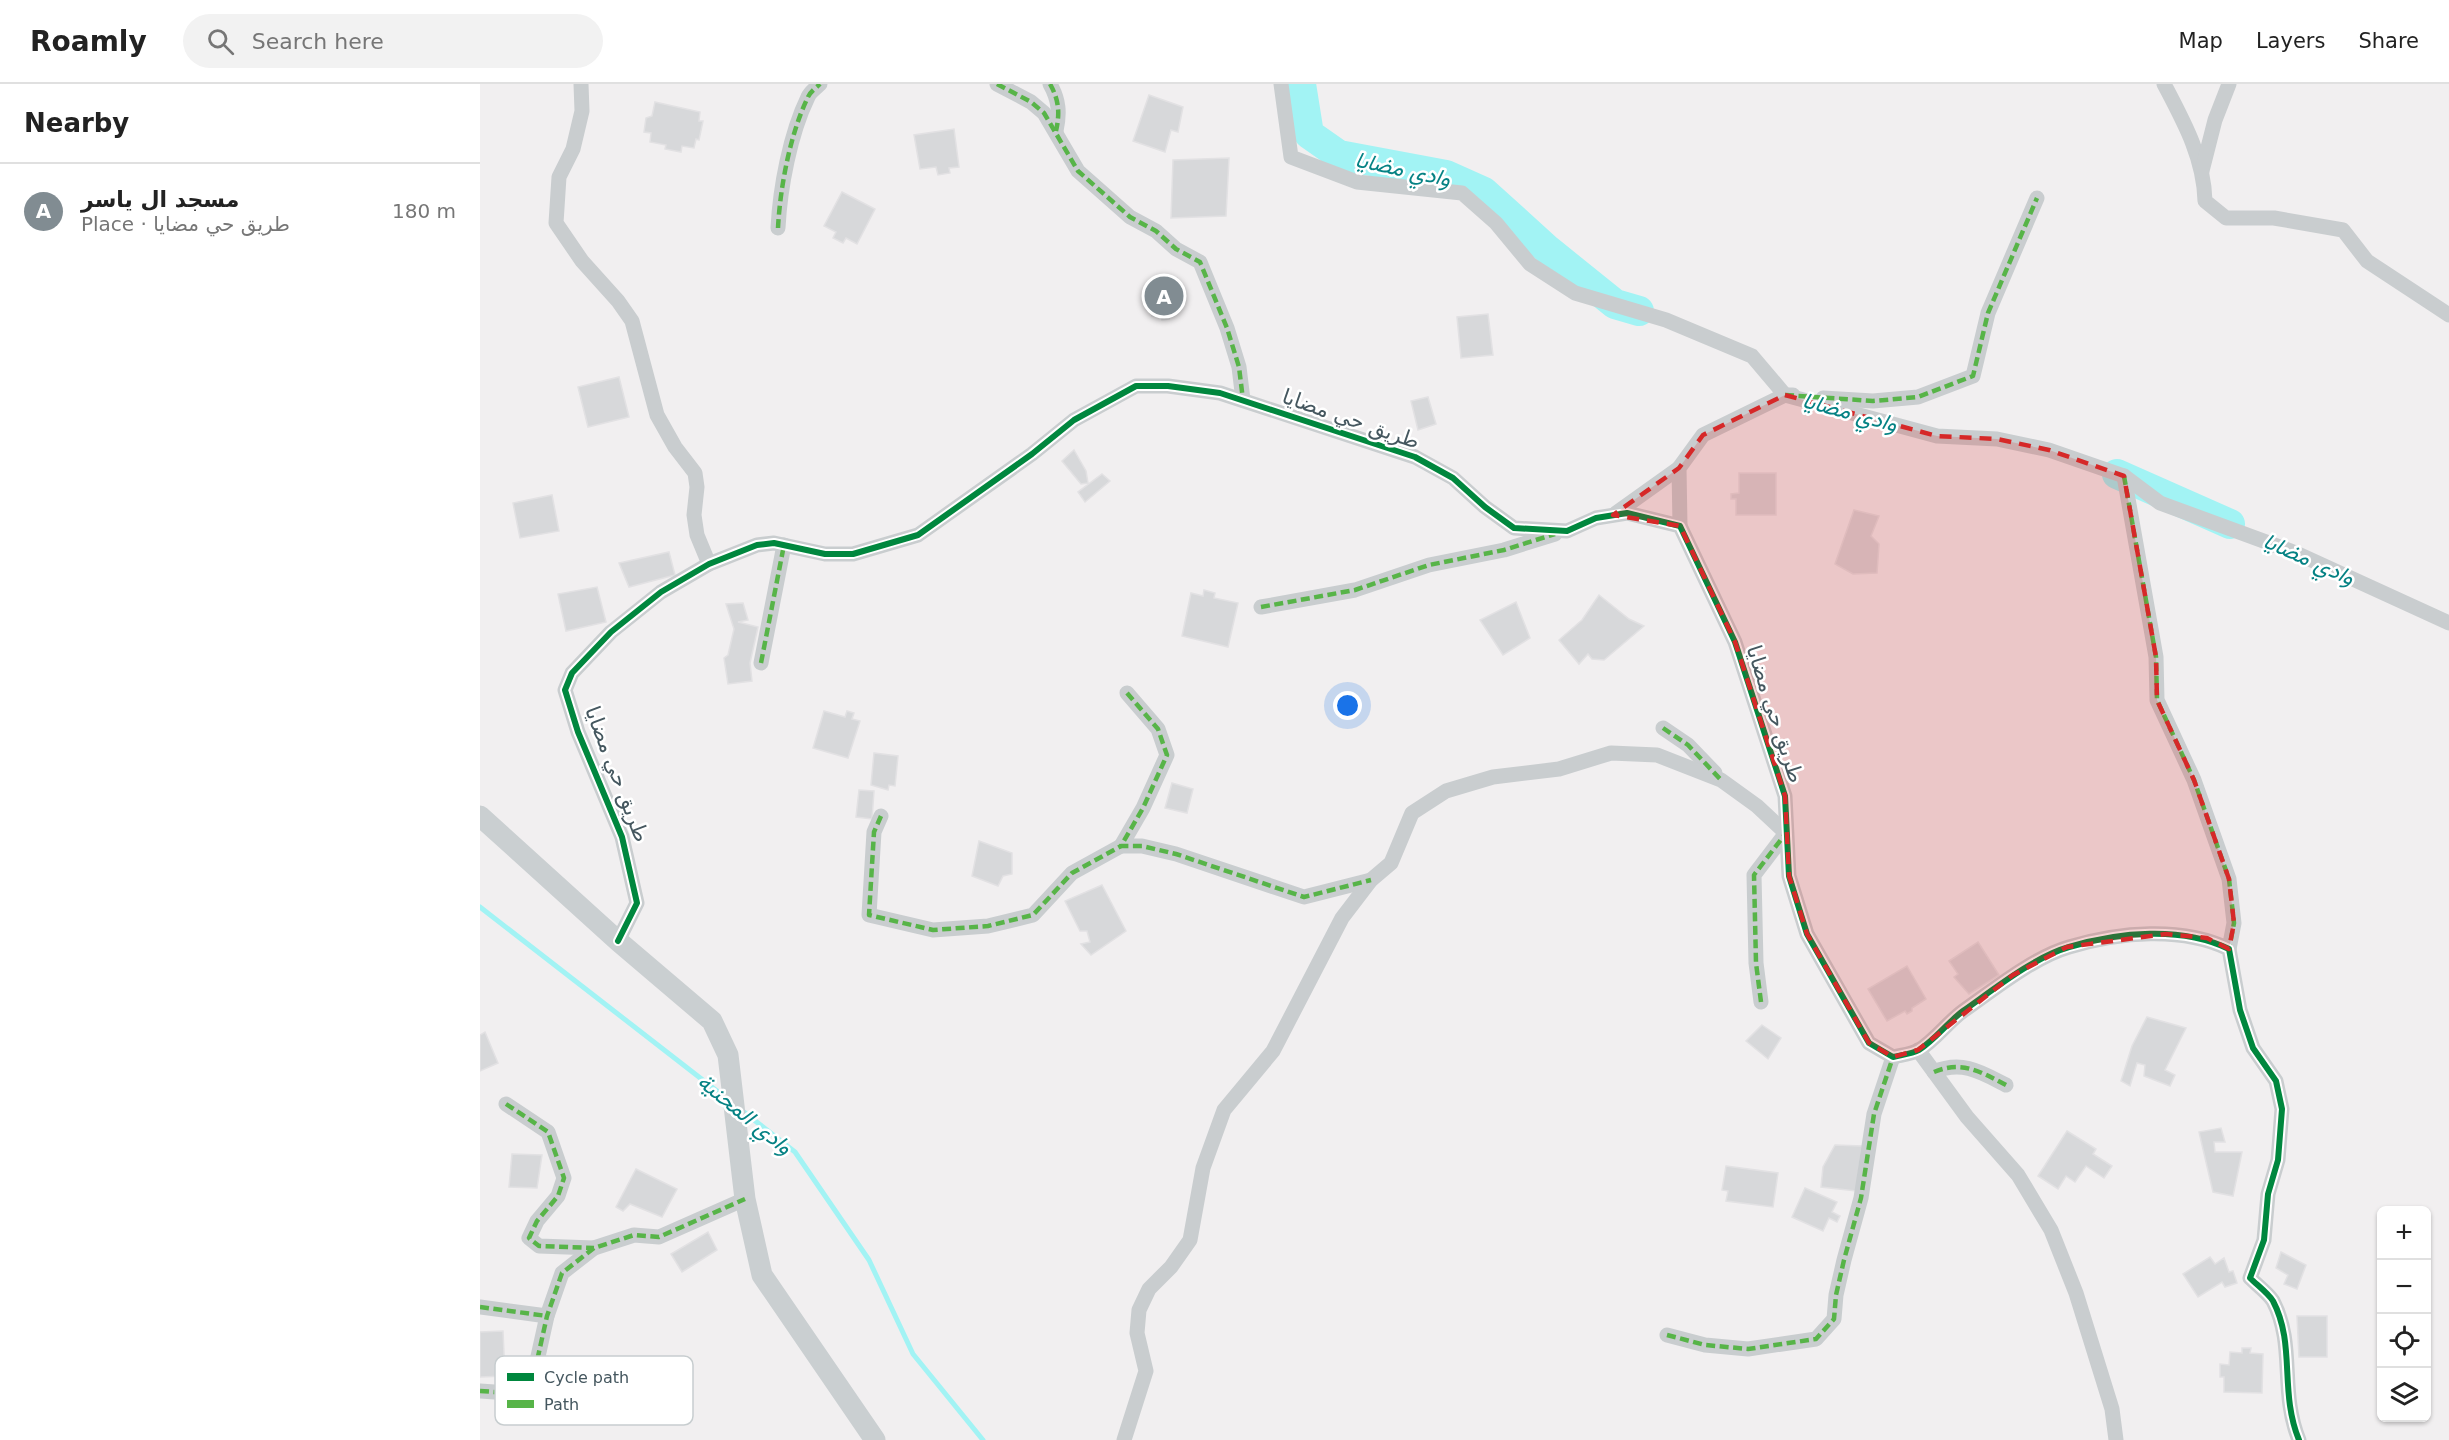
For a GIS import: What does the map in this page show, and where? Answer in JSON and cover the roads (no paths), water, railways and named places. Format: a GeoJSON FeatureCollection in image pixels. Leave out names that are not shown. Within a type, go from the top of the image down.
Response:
{"type":"FeatureCollection","features":[{"type":"Feature","properties":{"kind":"main road"},"geometry":{"type":"LineString","coordinates":[[480,816],[618,941],[712,1021],[728,1055],[745,1199],[762,1275],[875,1440]]}},
{"type":"Feature","properties":{"kind":"street"},"geometry":{"type":"LineString","coordinates":[[581,84],[582,111],[573,149],[560,177],[556,224],[582,261],[618,301],[632,321],[657,415],[675,447],[695,473],[697,487],[694,515],[698,535],[709,564]]}},
{"type":"Feature","properties":{"kind":"street"},"geometry":{"type":"LineString","coordinates":[[778,228],[780,196],[795,137],[808,95],[820,84]]}},
{"type":"Feature","properties":{"kind":"street"},"geometry":{"type":"LineString","coordinates":[[997,84],[1012,89],[1044,113],[1078,171],[1130,217],[1156,231],[1176,249],[1200,262],[1227,328],[1239,367],[1244,400]]}},
{"type":"Feature","properties":{"kind":"street"},"geometry":{"type":"LineString","coordinates":[[1050,84],[1060,114],[1056,131]]}},
{"type":"Feature","properties":{"kind":"street"},"geometry":{"type":"LineString","coordinates":[[1281,84],[1291,157],[1357,182],[1462,193],[1496,223],[1530,264],[1575,293],[1666,320],[1752,356],[1785,395],[1937,436],[1997,439],[2049,450],[2124,476],[2160,503],[2296,553],[2449,623]]}},
{"type":"Feature","properties":{"kind":"street"},"geometry":{"type":"LineString","coordinates":[[2164,84],[2189,131],[2202,171],[2205,201],[2226,218],[2274,218],[2343,230],[2367,261],[2449,315]]}},
{"type":"Feature","properties":{"kind":"street"},"geometry":{"type":"LineString","coordinates":[[2202,171],[2229,84]]}},
{"type":"Feature","properties":{"kind":"street"},"geometry":{"type":"LineString","coordinates":[[1613,515],[1679,468],[1703,435],[1785,395],[1884,400],[1918,397],[1973,376],[1988,313],[2037,198]]}},
{"type":"Feature","properties":{"kind":"street","name":"طريق حي مضايا"},"geometry":{"type":"LineString","coordinates":[[618,941],[637,903],[622,837],[578,732],[565,690],[572,673],[611,633],[661,592],[709,564],[757,545],[784,545],[825,554],[853,554],[918,535],[1032,454],[1074,420],[1136,386],[1168,386],[1220,393],[1415,457],[1453,478],[1485,507],[1514,528],[1567,531],[1596,518],[1627,513],[1680,526],[1735,642],[1785,796],[1789,876],[1807,934],[1869,1043],[1893,1058]]}},
{"type":"Feature","properties":{"kind":"street"},"geometry":{"type":"LineString","coordinates":[[1679,468],[1680,526]]}},
{"type":"Feature","properties":{"kind":"street"},"geometry":{"type":"LineString","coordinates":[[2124,476],[2156,657],[2157,700],[2194,780],[2229,879],[2234,923],[2229,949],[2240,1010],[2253,1048],[2276,1081],[2282,1109],[2278,1160],[2268,1194],[2264,1240],[2250,1278],[2272,1299],[2286,1333],[2286,1376],[2290,1418],[2299,1440]]}},
{"type":"Feature","properties":{"kind":"street"},"geometry":{"type":"LineString","coordinates":[[1261,607],[1355,590],[1429,565],[1504,550],[1567,531]]}},
{"type":"Feature","properties":{"kind":"street"},"geometry":{"type":"LineString","coordinates":[[761,663],[784,545]]}},
{"type":"Feature","properties":{"kind":"street"},"geometry":{"type":"LineString","coordinates":[[1121,846],[1143,808],[1167,755],[1158,729],[1127,693]]}},
{"type":"Feature","properties":{"kind":"street"},"geometry":{"type":"LineString","coordinates":[[1663,728],[1688,745],[1721,780],[1757,806],[1786,833],[1754,875],[1756,963],[1761,1002]]}},
{"type":"Feature","properties":{"kind":"street"},"geometry":{"type":"LineString","coordinates":[[1124,1440],[1146,1371],[1137,1333],[1139,1310],[1149,1289],[1171,1268],[1190,1240],[1203,1168],[1224,1110],[1273,1051],[1342,918],[1371,880],[1391,863],[1412,813],[1446,790],[1493,777],[1559,769],[1611,753],[1657,755],[1721,780]]}},
{"type":"Feature","properties":{"kind":"street"},"geometry":{"type":"LineString","coordinates":[[881,816],[874,832],[869,915],[933,930],[988,927],[1033,915],[1072,873],[1121,846],[1142,846],[1176,854],[1304,897],[1371,880]]}},
{"type":"Feature","properties":{"kind":"street"},"geometry":{"type":"LineString","coordinates":[[1667,1335],[1705,1345],[1748,1349],[1816,1339],[1834,1319],[1836,1295],[1861,1198],[1874,1114],[1893,1058],[1918,1050],[1956,1016],[2013,975],[2067,947],[2118,937],[2166,934],[2207,938],[2229,949]]}},
{"type":"Feature","properties":{"kind":"street"},"geometry":{"type":"LineString","coordinates":[[1918,1050],[1967,1117],[2018,1175],[2051,1230],[2076,1293],[2112,1409],[2116,1440]]}},
{"type":"Feature","properties":{"kind":"street"},"geometry":{"type":"LineString","coordinates":[[1934,1072],[1950,1065],[1975,1069],[2006,1085]]}},
{"type":"Feature","properties":{"kind":"street"},"geometry":{"type":"LineString","coordinates":[[506,1104],[548,1132],[564,1178],[558,1196],[537,1221],[529,1238],[539,1246],[594,1248]]}},
{"type":"Feature","properties":{"kind":"street"},"geometry":{"type":"LineString","coordinates":[[538,1356],[547,1316],[562,1273],[594,1248],[634,1235],[658,1237],[745,1199]]}},
{"type":"Feature","properties":{"kind":"street"},"geometry":{"type":"LineString","coordinates":[[480,1307],[547,1316]]}},
{"type":"Feature","properties":{"kind":"street"},"geometry":{"type":"LineString","coordinates":[[480,1391],[495,1392]]}},
{"type":"Feature","properties":{"kind":"waterway","name":"وادي مضايا"},"geometry":{"type":"LineString","coordinates":[[1301,84],[1309,134],[1339,155],[1446,175],[1484,192],[1548,250],[1615,304],[1639,311]]}},
{"type":"Feature","properties":{"kind":"waterway","name":"وادي مضايا"},"geometry":{"type":"LineString","coordinates":[[2117,474],[2230,524]]}},
{"type":"Feature","properties":{"kind":"waterway","name":"وادي المحنية"},"geometry":{"type":"LineString","coordinates":[[480,907],[726,1098]]}},
{"type":"Feature","properties":{"kind":"waterway","name":"وادي المحنية"},"geometry":{"type":"LineString","coordinates":[[740,1109],[795,1152],[869,1260],[913,1354],[983,1440]]}},
{"type":"Feature","properties":{"kind":"place","name":"مسجد ال ياسر"},"geometry":{"type":"Point","coordinates":[1164,296]}}]}
